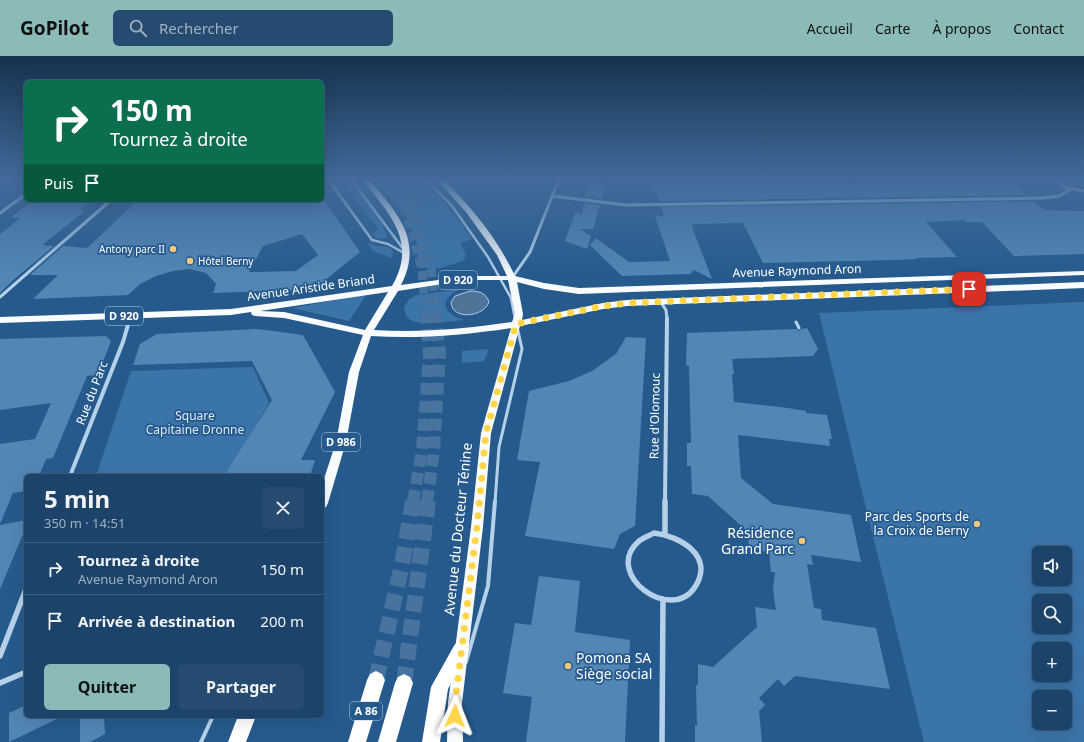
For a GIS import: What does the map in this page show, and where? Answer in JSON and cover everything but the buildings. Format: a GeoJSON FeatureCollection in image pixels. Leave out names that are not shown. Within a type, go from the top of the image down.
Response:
{"type":"FeatureCollection","features":[{"type":"Feature","properties":{"kind":"highway"},"geometry":{"type":"LineString","coordinates":[[431,742],[440,688],[463,658]]}},
{"type":"Feature","properties":{"kind":"highway","name":"A 86"},"geometry":{"type":"LineString","coordinates":[[357,742],[376,680]]}},
{"type":"Feature","properties":{"kind":"highway","name":"A 86"},"geometry":{"type":"LineString","coordinates":[[388,742],[404,683]]}},
{"type":"Feature","properties":{"kind":"highway"},"geometry":{"type":"LineString","coordinates":[[237,742],[246,718]]}},
{"type":"Feature","properties":{"kind":"main road","name":"D 986"},"geometry":{"type":"LineString","coordinates":[[324,496],[340,443],[358,357],[367,333],[396,288],[406,266],[406,240],[392,211]]}},
{"type":"Feature","properties":{"kind":"main road","name":"Avenue du Docteur Ténine"},"geometry":{"type":"LineString","coordinates":[[452,738],[455,703],[463,658],[486,433],[519,314],[512,278],[501,255],[470,211]]}},
{"type":"Feature","properties":{"kind":"main road","name":"Avenue Raymond Aron"},"geometry":{"type":"LineString","coordinates":[[512,278],[544,286],[579,291],[1084,273]]}},
{"type":"Feature","properties":{"kind":"main road","name":"D 920"},"geometry":{"type":"LineString","coordinates":[[396,288],[468,278],[512,278]]}},
{"type":"Feature","properties":{"kind":"main road","name":"Avenue Raymond Aron"},"geometry":{"type":"LineString","coordinates":[[516,324],[603,306],[660,301],[1084,285]]}},
{"type":"Feature","properties":{"kind":"main road","name":"Avenue Aristide Briand"},"geometry":{"type":"LineString","coordinates":[[0,320],[231,312],[322,300],[396,288]]}},
{"type":"Feature","properties":{"kind":"main road","name":"Avenue Aristide Briand"},"geometry":{"type":"LineString","coordinates":[[231,312],[284,315],[367,333]]}},
{"type":"Feature","properties":{"kind":"main road","name":"D 920"},"geometry":{"type":"LineString","coordinates":[[367,333],[421,334],[470,331],[516,324]]}},
{"type":"Feature","properties":{"kind":"street"},"geometry":{"type":"LineString","coordinates":[[0,297],[98,211]]}},
{"type":"Feature","properties":{"kind":"street"},"geometry":{"type":"LineString","coordinates":[[512,278],[530,252],[546,211]]}},
{"type":"Feature","properties":{"kind":"street","name":"Rue d'Olomouc"},"geometry":{"type":"LineString","coordinates":[[660,301],[666,310],[668,327],[665,533]]}},
{"type":"Feature","properties":{"kind":"street","name":"Rue du Parc"},"geometry":{"type":"LineString","coordinates":[[71,474],[123,342],[131,316]]}},
{"type":"Feature","properties":{"kind":"street"},"geometry":{"type":"LineString","coordinates":[[654,533],[665,533],[675,536],[689,546],[698,560],[700,570],[699,580],[694,589],[680,597],[663,599],[652,596],[642,589],[634,580],[629,571],[628,560],[630,550],[635,542],[644,536],[654,533]]}},
{"type":"Feature","properties":{"kind":"street"},"geometry":{"type":"LineString","coordinates":[[0,656],[24,595]]}},
{"type":"Feature","properties":{"kind":"street"},"geometry":{"type":"LineString","coordinates":[[662,742],[663,599]]}},
{"type":"Feature","properties":{"kind":"street"},"geometry":{"type":"LineString","coordinates":[[0,684],[24,673]]}},
{"type":"Feature","properties":{"kind":"lane"},"geometry":{"type":"LineString","coordinates":[[352,211],[372,240],[388,244],[407,255]]}},
{"type":"Feature","properties":{"kind":"lane"},"geometry":{"type":"LineString","coordinates":[[374,211],[407,255]]}},
{"type":"Feature","properties":{"kind":"lane"},"geometry":{"type":"LineString","coordinates":[[456,211],[488,257],[511,298],[522,349],[499,447],[488,586],[463,658]]}},
{"type":"Feature","properties":{"kind":"lane"},"geometry":{"type":"LineString","coordinates":[[796,322],[800,328]]}},
{"type":"Feature","properties":{"kind":"lane"},"geometry":{"type":"LineString","coordinates":[[455,703],[463,674]]}},
{"type":"Feature","properties":{"kind":"lane"},"geometry":{"type":"LineString","coordinates":[[201,742],[212,718]]}},
{"type":"Feature","properties":{"kind":"green space"},"geometry":{"type":"Polygon","coordinates":[[[364,211],[374,211],[385,230],[387,238],[379,239],[372,235],[378,229],[364,211]]]}},
{"type":"Feature","properties":{"kind":"green space"},"geometry":{"type":"Polygon","coordinates":[[[402,211],[451,211],[472,239],[460,243],[466,255],[463,261],[440,268],[418,268],[417,243],[407,217],[402,211]]]}},
{"type":"Feature","properties":{"kind":"green space"},"geometry":{"type":"Polygon","coordinates":[[[367,242],[377,246],[388,247],[393,251],[392,258],[373,251],[367,242]]]}},
{"type":"Feature","properties":{"kind":"green space"},"geometry":{"type":"Polygon","coordinates":[[[460,289],[448,298],[446,306],[447,310],[451,314],[464,320],[420,323],[409,319],[406,316],[404,308],[409,299],[417,295],[460,289]]]}},
{"type":"Feature","properties":{"kind":"green space"},"geometry":{"type":"Polygon","coordinates":[[[367,294],[349,321],[292,308],[367,294]]]}},
{"type":"Feature","properties":{"kind":"green space","name":"Parc des Sports de la Croix de Berny"},"geometry":{"type":"Polygon","coordinates":[[[1084,302],[1084,742],[924,742],[819,313],[1084,302]]]}},
{"type":"Feature","properties":{"kind":"green space"},"geometry":{"type":"Polygon","coordinates":[[[489,349],[484,361],[462,363],[462,351],[489,349]]]}},
{"type":"Feature","properties":{"kind":"green space","name":"Square Capitaine Dronne"},"geometry":{"type":"Polygon","coordinates":[[[253,367],[269,403],[227,474],[97,474],[131,371],[253,367]]]}},
{"type":"Feature","properties":{"kind":"shaded area"},"geometry":{"type":"Polygon","coordinates":[[[470,291],[476,291],[486,296],[489,302],[486,307],[475,314],[468,315],[457,312],[453,308],[451,302],[455,296],[470,291]]]}},
{"type":"Feature","properties":{"kind":"tunnel"},"geometry":{"type":"LineString","coordinates":[[405,211],[422,269],[426,319]]}},
{"type":"Feature","properties":{"kind":"tunnel"},"geometry":{"type":"LineString","coordinates":[[414,211],[420,226],[431,267],[437,319]]}},
{"type":"Feature","properties":{"kind":"tunnel"},"geometry":{"type":"LineString","coordinates":[[413,502],[422,450],[429,354],[426,318]]}},
{"type":"Feature","properties":{"kind":"tunnel"},"geometry":{"type":"LineString","coordinates":[[427,502],[434,451],[440,352],[436,318]]}},
{"type":"Feature","properties":{"kind":"tunnel"},"geometry":{"type":"LineString","coordinates":[[376,680],[402,565],[413,501]]}},
{"type":"Feature","properties":{"kind":"tunnel"},"geometry":{"type":"LineString","coordinates":[[404,683],[428,501]]}},
{"type":"Feature","properties":{"kind":"place","name":"Antony parc II"},"geometry":{"type":"Point","coordinates":[173,249]}},
{"type":"Feature","properties":{"kind":"place","name":"Hôtel Berny"},"geometry":{"type":"Point","coordinates":[190,261]}},
{"type":"Feature","properties":{"kind":"place","name":"Parc des Sports de la Croix de Berny"},"geometry":{"type":"Point","coordinates":[977,524]}},
{"type":"Feature","properties":{"kind":"place","name":"Résidence Grand Parc"},"geometry":{"type":"Point","coordinates":[802,541]}},
{"type":"Feature","properties":{"kind":"place","name":"Pomona SA Siège social"},"geometry":{"type":"Point","coordinates":[568,666]}},
{"type":"Feature","properties":{"kind":"route"},"geometry":{"type":"LineString","coordinates":[[455,716],[455,703],[477,527],[486,433],[516,324],[603,306],[628,303],[969,289]]}}]}
